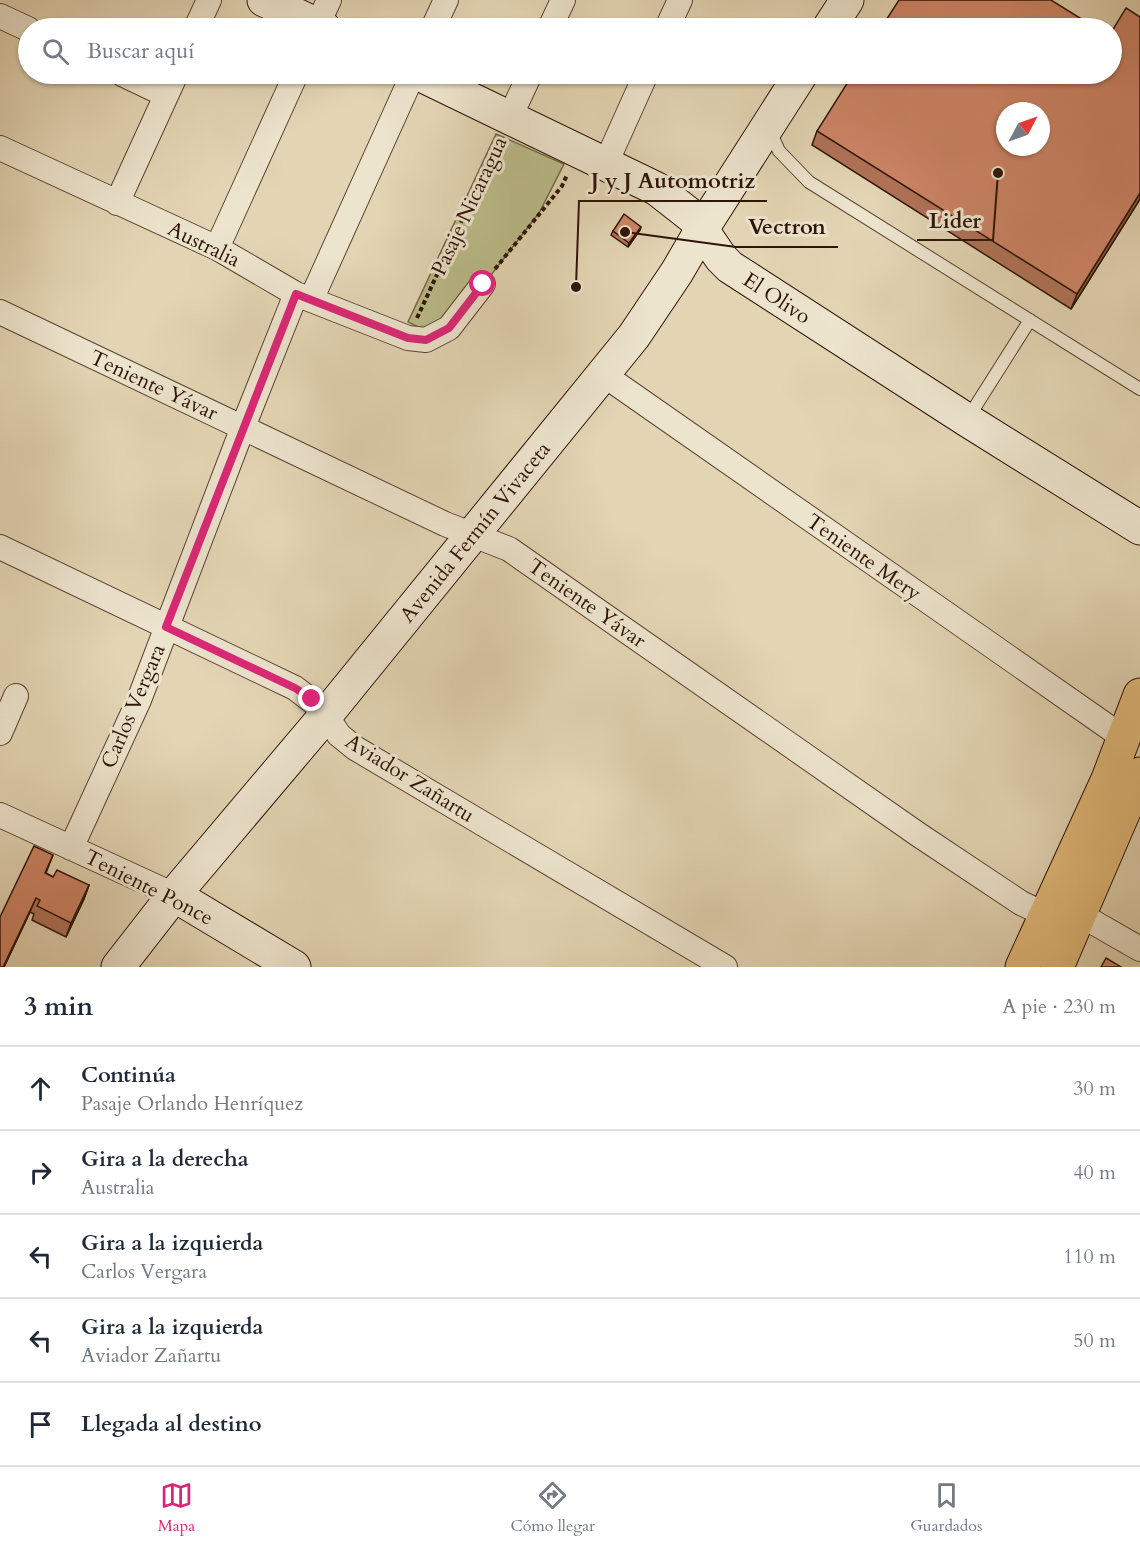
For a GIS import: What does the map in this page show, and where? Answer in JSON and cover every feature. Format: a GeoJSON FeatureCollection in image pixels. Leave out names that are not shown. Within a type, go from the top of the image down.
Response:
{"type":"FeatureCollection","features":[{"type":"Feature","properties":{"kind":"main road"},"geometry":{"type":"LineString","coordinates":[[264,0],[314,18]]}},
{"type":"Feature","properties":{"kind":"main road"},"geometry":{"type":"LineString","coordinates":[[835,18],[847,0]]}},
{"type":"Feature","properties":{"kind":"main road","name":"El Olivo"},"geometry":{"type":"LineString","coordinates":[[440,84],[657,189],[694,218],[721,258],[730,267],[1140,528]]}},
{"type":"Feature","properties":{"kind":"main road","name":"Avenida Fermín Vivaceta"},"geometry":{"type":"LineString","coordinates":[[118,967],[174,895],[326,715],[604,375],[658,302],[795,84]]}},
{"type":"Feature","properties":{"kind":"main road"},"geometry":{"type":"LineString","coordinates":[[1057,967],[1061,918],[1108,779],[1140,695]]}},
{"type":"Feature","properties":{"kind":"main road"},"geometry":{"type":"LineString","coordinates":[[1022,967],[1061,918],[1140,774]]}},
{"type":"Feature","properties":{"kind":"main road","name":"Teniente Ponce"},"geometry":{"type":"LineString","coordinates":[[174,895],[294,967]]}},
{"type":"Feature","properties":{"kind":"street"},"geometry":{"type":"LineString","coordinates":[[201,18],[209,0]]}},
{"type":"Feature","properties":{"kind":"street"},"geometry":{"type":"LineString","coordinates":[[438,18],[446,0]]}},
{"type":"Feature","properties":{"kind":"street"},"geometry":{"type":"LineString","coordinates":[[555,18],[563,0]]}},
{"type":"Feature","properties":{"kind":"street"},"geometry":{"type":"LineString","coordinates":[[672,18],[680,0]]}},
{"type":"Feature","properties":{"kind":"street"},"geometry":{"type":"LineString","coordinates":[[0,16],[18,24]]}},
{"type":"Feature","properties":{"kind":"street"},"geometry":{"type":"LineString","coordinates":[[117,203],[171,84]]}},
{"type":"Feature","properties":{"kind":"street"},"geometry":{"type":"LineString","coordinates":[[217,248],[291,84]]}},
{"type":"Feature","properties":{"kind":"street","name":"Carlos Vergara"},"geometry":{"type":"LineString","coordinates":[[71,848],[134,711],[243,427],[408,84]]}},
{"type":"Feature","properties":{"kind":"street","name":"Pasaje Nicaragua"},"geometry":{"type":"LineString","coordinates":[[510,117],[525,84]]}},
{"type":"Feature","properties":{"kind":"street"},"geometry":{"type":"LineString","coordinates":[[593,157],[640,84]]}},
{"type":"Feature","properties":{"kind":"street","name":"Australia"},"geometry":{"type":"LineString","coordinates":[[0,148],[217,248],[304,297],[408,338]]}},
{"type":"Feature","properties":{"kind":"street"},"geometry":{"type":"LineString","coordinates":[[408,338],[426,340],[449,328],[483,284]]}},
{"type":"Feature","properties":{"kind":"street","name":"Teniente Yávar"},"geometry":{"type":"LineString","coordinates":[[0,312],[445,524],[509,549],[919,835],[1021,903],[1061,918],[1093,922],[1140,949]]}},
{"type":"Feature","properties":{"kind":"street","name":"Teniente Mery"},"geometry":{"type":"LineString","coordinates":[[604,375],[1124,738]]}},
{"type":"Feature","properties":{"kind":"street","name":"Aviador Zañartu"},"geometry":{"type":"LineString","coordinates":[[0,547],[295,688],[312,699],[339,735],[355,748],[725,967]]}},
{"type":"Feature","properties":{"kind":"street"},"geometry":{"type":"LineString","coordinates":[[0,733],[16,696]]}},
{"type":"Feature","properties":{"kind":"street","name":"Teniente Ponce"},"geometry":{"type":"LineString","coordinates":[[0,815],[174,895]]}},
{"type":"Feature","properties":{"kind":"lane"},"geometry":{"type":"LineString","coordinates":[[768,127],[779,151],[809,182],[1140,389]]}},
{"type":"Feature","properties":{"kind":"lane"},"geometry":{"type":"LineString","coordinates":[[967,420],[1030,320]]}},
{"type":"Feature","properties":{"kind":"path","name":"Pasaje Nicaragua"},"geometry":{"type":"LineString","coordinates":[[408,338],[510,117]]}},
{"type":"Feature","properties":{"kind":"path"},"geometry":{"type":"LineString","coordinates":[[483,284],[562,186],[593,157]]}},
{"type":"Feature","properties":{"kind":"green space"},"geometry":{"type":"Polygon","coordinates":[[[496,134],[564,164],[539,213],[467,306],[426,331],[408,322],[496,134]]]}},
{"type":"Feature","properties":{"kind":"building"},"geometry":{"type":"Polygon","coordinates":[[[899,0],[1051,0],[1080,18],[887,18],[899,0]]]}},
{"type":"Feature","properties":{"kind":"building"},"geometry":{"type":"Polygon","coordinates":[[[1126,8],[1140,17],[1140,193],[1077,294],[817,131],[847,84],[1122,84],[1122,18],[1120,18],[1126,8]]]}},
{"type":"Feature","properties":{"kind":"building"},"geometry":{"type":"Polygon","coordinates":[[[624,214],[641,227],[629,243],[613,231],[624,214]]]}},
{"type":"Feature","properties":{"kind":"building"},"geometry":{"type":"Polygon","coordinates":[[[34,846],[53,855],[45,873],[53,877],[57,870],[89,885],[71,923],[37,906],[40,900],[36,898],[3,967],[0,967],[0,917],[34,846]]]}},
{"type":"Feature","properties":{"kind":"building"},"geometry":{"type":"Polygon","coordinates":[[[1106,958],[1121,967],[1101,967],[1106,958]]]}},
{"type":"Feature","properties":{"kind":"place","name":"Lider"},"geometry":{"type":"Point","coordinates":[998,173]}},
{"type":"Feature","properties":{"kind":"place","name":"Vectron"},"geometry":{"type":"Point","coordinates":[625,232]}},
{"type":"Feature","properties":{"kind":"place","name":"J y J Automotriz"},"geometry":{"type":"Point","coordinates":[576,287]}},
{"type":"Feature","properties":{"kind":"route"},"geometry":{"type":"LineString","coordinates":[[312,699],[295,688],[166,627],[296,294],[408,338],[426,340],[449,328],[483,284]]}}]}
